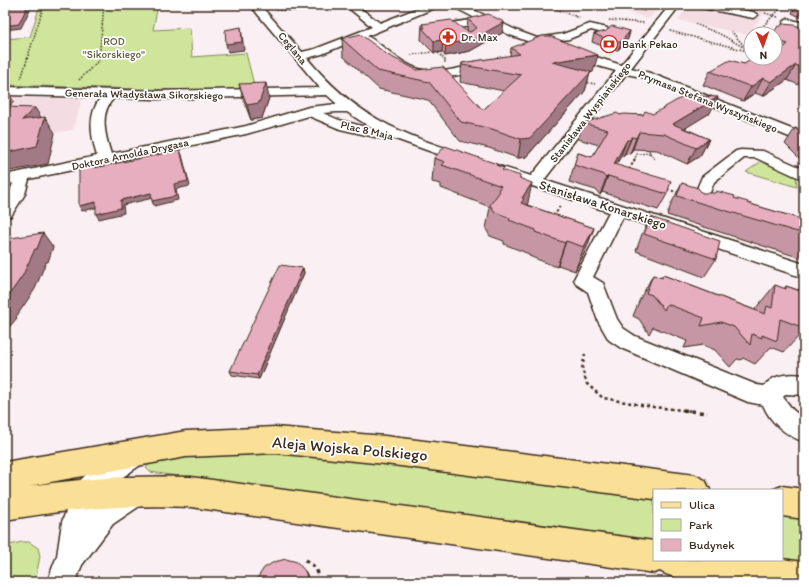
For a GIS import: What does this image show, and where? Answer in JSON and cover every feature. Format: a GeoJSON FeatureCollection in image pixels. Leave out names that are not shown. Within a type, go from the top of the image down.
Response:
{"type":"FeatureCollection","features":[{"type":"Feature","properties":{"kind":"main road","name":"Aleja Wojska Polskiego"},"geometry":{"type":"LineString","coordinates":[[5,476],[186,444],[274,440],[323,443],[385,450],[687,489]]}},
{"type":"Feature","properties":{"kind":"main road"},"geometry":{"type":"LineString","coordinates":[[5,505],[85,493],[143,490],[211,494],[653,557]]}},
{"type":"Feature","properties":{"kind":"main road"},"geometry":{"type":"LineString","coordinates":[[783,501],[804,504]]}},
{"type":"Feature","properties":{"kind":"main road"},"geometry":{"type":"LineString","coordinates":[[679,561],[804,579]]}},
{"type":"Feature","properties":{"kind":"street"},"geometry":{"type":"LineString","coordinates":[[350,5],[379,27]]}},
{"type":"Feature","properties":{"kind":"street"},"geometry":{"type":"LineString","coordinates":[[299,56],[318,52],[434,5]]}},
{"type":"Feature","properties":{"kind":"street","name":"Prymasa Stefana Wyszyńskiego"},"geometry":{"type":"LineString","coordinates":[[455,5],[537,45],[560,50],[608,66],[646,75],[804,139]]}},
{"type":"Feature","properties":{"kind":"street","name":"Stanisława Wyspiańskiego"},"geometry":{"type":"LineString","coordinates":[[535,181],[675,5]]}},
{"type":"Feature","properties":{"kind":"street"},"geometry":{"type":"LineString","coordinates":[[702,5],[753,15]]}},
{"type":"Feature","properties":{"kind":"street","name":"Ceglana"},"geometry":{"type":"LineString","coordinates":[[256,6],[331,91]]}},
{"type":"Feature","properties":{"kind":"street"},"geometry":{"type":"LineString","coordinates":[[442,27],[486,21]]}},
{"type":"Feature","properties":{"kind":"street"},"geometry":{"type":"LineString","coordinates":[[788,22],[804,26]]}},
{"type":"Feature","properties":{"kind":"street"},"geometry":{"type":"LineString","coordinates":[[454,26],[464,35]]}},
{"type":"Feature","properties":{"kind":"street"},"geometry":{"type":"LineString","coordinates":[[537,45],[565,37],[590,27],[605,29]]}},
{"type":"Feature","properties":{"kind":"street"},"geometry":{"type":"LineString","coordinates":[[358,35],[371,42],[410,70],[428,74],[445,73],[495,63]]}},
{"type":"Feature","properties":{"kind":"street"},"geometry":{"type":"LineString","coordinates":[[560,50],[561,40],[565,37]]}},
{"type":"Feature","properties":{"kind":"street","name":"Generała Władysława Sikorskiego"},"geometry":{"type":"LineString","coordinates":[[9,91],[175,96],[282,93]]}},
{"type":"Feature","properties":{"kind":"street"},"geometry":{"type":"LineString","coordinates":[[282,93],[331,91]]}},
{"type":"Feature","properties":{"kind":"street"},"geometry":{"type":"LineString","coordinates":[[316,115],[331,91]]}},
{"type":"Feature","properties":{"kind":"street","name":"Plac 8 Maja"},"geometry":{"type":"LineString","coordinates":[[331,91],[350,108],[401,138]]}},
{"type":"Feature","properties":{"kind":"street","name":"Plac 8 Maja"},"geometry":{"type":"LineString","coordinates":[[282,93],[300,100],[316,115],[368,132],[401,138]]}},
{"type":"Feature","properties":{"kind":"street"},"geometry":{"type":"LineString","coordinates":[[105,159],[98,119],[101,106],[111,94]]}},
{"type":"Feature","properties":{"kind":"street","name":"Plac 8 Maja"},"geometry":{"type":"LineString","coordinates":[[316,115],[339,114],[350,108]]}},
{"type":"Feature","properties":{"kind":"street","name":"Doktora Arnolda Drygasa"},"geometry":{"type":"LineString","coordinates":[[5,180],[316,115]]}},
{"type":"Feature","properties":{"kind":"street","name":"Stanisława Konarskiego"},"geometry":{"type":"LineString","coordinates":[[401,138],[619,209],[690,229],[804,271]]}},
{"type":"Feature","properties":{"kind":"street"},"geometry":{"type":"LineString","coordinates":[[698,204],[707,180],[741,154],[758,154],[804,175]]}},
{"type":"Feature","properties":{"kind":"street"},"geometry":{"type":"LineString","coordinates":[[5,212],[16,194],[22,177]]}},
{"type":"Feature","properties":{"kind":"street"},"geometry":{"type":"LineString","coordinates":[[619,209],[583,279],[596,288],[608,321],[616,334],[628,342],[756,395],[772,396]]}},
{"type":"Feature","properties":{"kind":"street"},"geometry":{"type":"LineString","coordinates":[[804,385],[784,384],[778,387],[772,396],[773,403],[783,418],[804,431]]}},
{"type":"Feature","properties":{"kind":"street"},"geometry":{"type":"LineString","coordinates":[[61,582],[71,556],[75,522],[85,493],[117,465],[142,451]]}},
{"type":"Feature","properties":{"kind":"street"},"geometry":{"type":"LineString","coordinates":[[71,556],[104,515],[128,498],[143,490]]}},
{"type":"Feature","properties":{"kind":"path"},"geometry":{"type":"LineString","coordinates":[[9,91],[19,85],[44,5]]}},
{"type":"Feature","properties":{"kind":"path"},"geometry":{"type":"LineString","coordinates":[[68,93],[98,60],[104,5]]}},
{"type":"Feature","properties":{"kind":"path"},"geometry":{"type":"LineString","coordinates":[[256,6],[280,11],[294,11],[350,5]]}},
{"type":"Feature","properties":{"kind":"path"},"geometry":{"type":"LineString","coordinates":[[538,6],[551,7],[550,5]]}},
{"type":"Feature","properties":{"kind":"path"},"geometry":{"type":"LineString","coordinates":[[763,26],[784,5]]}},
{"type":"Feature","properties":{"kind":"path"},"geometry":{"type":"LineString","coordinates":[[768,14],[774,15]]}},
{"type":"Feature","properties":{"kind":"path"},"geometry":{"type":"LineString","coordinates":[[605,29],[644,23]]}},
{"type":"Feature","properties":{"kind":"path"},"geometry":{"type":"LineString","coordinates":[[695,24],[720,34],[743,47]]}},
{"type":"Feature","properties":{"kind":"path"},"geometry":{"type":"LineString","coordinates":[[667,30],[743,50]]}},
{"type":"Feature","properties":{"kind":"path"},"geometry":{"type":"LineString","coordinates":[[730,31],[743,45]]}},
{"type":"Feature","properties":{"kind":"path"},"geometry":{"type":"LineString","coordinates":[[393,58],[432,52]]}},
{"type":"Feature","properties":{"kind":"path"},"geometry":{"type":"LineString","coordinates":[[580,81],[595,84]]}},
{"type":"Feature","properties":{"kind":"path"},"geometry":{"type":"LineString","coordinates":[[647,146],[654,159]]}},
{"type":"Feature","properties":{"kind":"path"},"geometry":{"type":"LineString","coordinates":[[627,174],[638,154],[650,153]]}},
{"type":"Feature","properties":{"kind":"path"},"geometry":{"type":"LineString","coordinates":[[662,188],[698,204]]}},
{"type":"Feature","properties":{"kind":"path"},"geometry":{"type":"LineString","coordinates":[[553,218],[563,200]]}},
{"type":"Feature","properties":{"kind":"path"},"geometry":{"type":"LineString","coordinates":[[585,354],[582,368],[587,384],[603,398],[653,407],[707,413]]}},
{"type":"Feature","properties":{"kind":"path"},"geometry":{"type":"LineString","coordinates":[[305,560],[316,568],[321,582]]}},
{"type":"Feature","properties":{"kind":"shaded area"},"geometry":{"type":"Polygon","coordinates":[[[606,5],[661,5],[649,19],[606,5]]]}},
{"type":"Feature","properties":{"kind":"shaded area"},"geometry":{"type":"Polygon","coordinates":[[[689,5],[770,5],[755,26],[743,26],[743,34],[678,20],[689,5]]]}},
{"type":"Feature","properties":{"kind":"shaded area"},"geometry":{"type":"Polygon","coordinates":[[[5,97],[82,99],[73,130],[12,138],[5,97]]]}},
{"type":"Feature","properties":{"kind":"green space","name":"ROD \"Sikorskiego\""},"geometry":{"type":"Polygon","coordinates":[[[40,5],[158,5],[153,30],[190,28],[192,57],[246,53],[255,89],[175,90],[5,85],[5,39],[30,37],[40,5]]]}},
{"type":"Feature","properties":{"kind":"green space"},"geometry":{"type":"Polygon","coordinates":[[[763,160],[796,175],[797,187],[746,172],[763,160]]]}},
{"type":"Feature","properties":{"kind":"green space"},"geometry":{"type":"Polygon","coordinates":[[[294,453],[372,461],[653,497],[653,544],[150,472],[146,468],[151,461],[195,455],[294,453]]]}},
{"type":"Feature","properties":{"kind":"green space"},"geometry":{"type":"Polygon","coordinates":[[[783,514],[804,517],[804,565],[783,560],[783,514]]]}},
{"type":"Feature","properties":{"kind":"green space"},"geometry":{"type":"Polygon","coordinates":[[[29,542],[38,548],[40,556],[35,582],[5,582],[5,546],[29,542]]]}},
{"type":"Feature","properties":{"kind":"building"},"geometry":{"type":"Polygon","coordinates":[[[5,5],[28,5],[19,24],[5,26],[5,5]]]}},
{"type":"Feature","properties":{"kind":"building"},"geometry":{"type":"Polygon","coordinates":[[[488,14],[504,22],[472,40],[446,44],[443,40],[434,41],[422,28],[425,28],[422,24],[451,20],[470,32],[477,28],[468,19],[488,14]]]}},
{"type":"Feature","properties":{"kind":"building"},"geometry":{"type":"Polygon","coordinates":[[[782,24],[794,25],[804,28],[804,69],[796,65],[771,82],[763,78],[751,87],[710,71],[730,60],[743,64],[743,66],[783,66],[783,49],[788,44],[783,42],[783,26],[781,26],[782,24]]]}},
{"type":"Feature","properties":{"kind":"building"},"geometry":{"type":"Polygon","coordinates":[[[612,26],[630,31],[621,42],[614,42],[594,34],[606,31],[612,26]]]}},
{"type":"Feature","properties":{"kind":"building"},"geometry":{"type":"Polygon","coordinates":[[[241,27],[242,42],[226,44],[225,30],[241,27]]]}},
{"type":"Feature","properties":{"kind":"building"},"geometry":{"type":"Polygon","coordinates":[[[360,34],[388,55],[417,70],[443,67],[483,110],[521,75],[462,65],[462,63],[520,54],[511,48],[542,36],[550,36],[598,55],[552,62],[591,72],[530,138],[521,139],[492,129],[461,122],[429,82],[378,71],[342,39],[360,34]]]}},
{"type":"Feature","properties":{"kind":"building"},"geometry":{"type":"Polygon","coordinates":[[[266,83],[259,103],[247,105],[239,84],[266,83]]]}},
{"type":"Feature","properties":{"kind":"building"},"geometry":{"type":"Polygon","coordinates":[[[686,95],[718,97],[673,124],[709,139],[696,148],[664,134],[639,132],[636,138],[632,137],[630,140],[627,140],[614,164],[671,181],[667,194],[608,176],[606,178],[602,174],[574,165],[578,153],[592,157],[608,130],[583,123],[617,113],[620,115],[643,115],[645,111],[653,114],[686,95]]]}},
{"type":"Feature","properties":{"kind":"building"},"geometry":{"type":"Polygon","coordinates":[[[5,107],[35,108],[22,120],[45,117],[37,146],[5,153],[5,107]]]}},
{"type":"Feature","properties":{"kind":"building"},"geometry":{"type":"Polygon","coordinates":[[[795,128],[804,132],[804,136],[795,128]]]}},
{"type":"Feature","properties":{"kind":"building"},"geometry":{"type":"Polygon","coordinates":[[[445,146],[497,164],[496,165],[504,168],[502,170],[521,176],[519,178],[532,183],[522,198],[524,199],[521,203],[594,228],[584,247],[566,241],[565,243],[535,232],[536,230],[509,220],[510,218],[495,212],[490,205],[500,191],[498,190],[501,186],[442,165],[445,162],[434,158],[445,146]]]}},
{"type":"Feature","properties":{"kind":"building"},"geometry":{"type":"Polygon","coordinates":[[[180,150],[188,181],[174,184],[176,196],[152,201],[151,193],[121,200],[121,208],[96,214],[96,202],[79,206],[79,168],[94,165],[94,168],[180,150]]]}},
{"type":"Feature","properties":{"kind":"building"},"geometry":{"type":"Polygon","coordinates":[[[682,183],[698,188],[702,193],[715,193],[716,191],[735,196],[734,198],[748,202],[747,203],[804,220],[804,234],[677,196],[682,183]]]}},
{"type":"Feature","properties":{"kind":"building"},"geometry":{"type":"Polygon","coordinates":[[[651,217],[720,241],[716,259],[644,234],[651,217]]]}},
{"type":"Feature","properties":{"kind":"building"},"geometry":{"type":"Polygon","coordinates":[[[43,233],[37,249],[35,249],[23,275],[5,301],[5,251],[11,238],[43,233]]]}},
{"type":"Feature","properties":{"kind":"building"},"geometry":{"type":"Polygon","coordinates":[[[280,265],[303,268],[257,375],[230,371],[280,265]]]}},
{"type":"Feature","properties":{"kind":"building"},"geometry":{"type":"Polygon","coordinates":[[[653,275],[662,278],[663,275],[765,314],[767,306],[772,308],[775,285],[786,289],[786,286],[803,292],[804,283],[804,328],[780,319],[777,341],[762,335],[762,338],[752,334],[750,345],[734,327],[721,322],[701,326],[704,318],[667,304],[664,310],[652,295],[646,293],[653,275]]]}},
{"type":"Feature","properties":{"kind":"building"},"geometry":{"type":"Polygon","coordinates":[[[286,559],[297,562],[305,571],[308,582],[256,582],[264,568],[274,562],[286,559]]]}},
{"type":"Feature","properties":{"kind":"building"},"geometry":{"type":"Polygon","coordinates":[[[133,578],[132,582],[95,582],[95,580],[133,578]]]}},
{"type":"Feature","properties":{"kind":"place","name":"Dr. Max"},"geometry":{"type":"Point","coordinates":[448,37]}},
{"type":"Feature","properties":{"kind":"place","name":"Bank Pekao"},"geometry":{"type":"Point","coordinates":[609,44]}}]}
